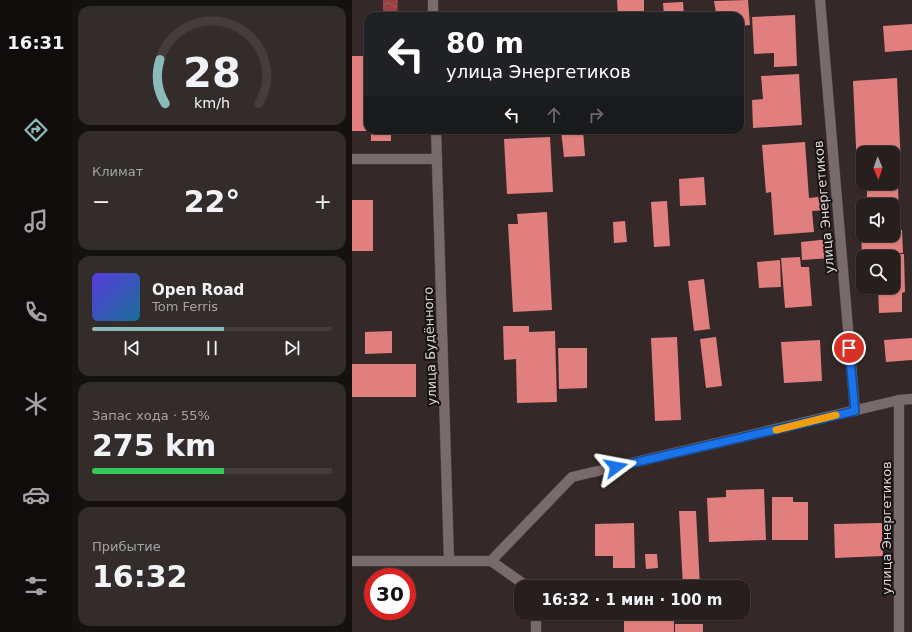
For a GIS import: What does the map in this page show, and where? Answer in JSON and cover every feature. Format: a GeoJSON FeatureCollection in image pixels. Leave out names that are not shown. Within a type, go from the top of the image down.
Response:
{"type":"FeatureCollection","features":[{"type":"Feature","properties":{"kind":"street"},"geometry":{"type":"LineString","coordinates":[[433,0],[433,12]]}},
{"type":"Feature","properties":{"kind":"street","name":"улица Энергетиков"},"geometry":{"type":"LineString","coordinates":[[820,0],[855,411]]}},
{"type":"Feature","properties":{"kind":"street","name":"улица Будённого"},"geometry":{"type":"LineString","coordinates":[[436,134],[449,561]]}},
{"type":"Feature","properties":{"kind":"street"},"geometry":{"type":"LineString","coordinates":[[352,159],[437,159]]}},
{"type":"Feature","properties":{"kind":"street"},"geometry":{"type":"LineString","coordinates":[[491,561],[572,477],[899,400],[912,399]]}},
{"type":"Feature","properties":{"kind":"street","name":"улица Энергетиков"},"geometry":{"type":"LineString","coordinates":[[899,400],[899,632]]}},
{"type":"Feature","properties":{"kind":"street"},"geometry":{"type":"LineString","coordinates":[[352,561],[491,561],[518,580]]}},
{"type":"Feature","properties":{"kind":"street"},"geometry":{"type":"LineString","coordinates":[[536,620],[536,632]]}},
{"type":"Feature","properties":{"kind":"water"},"geometry":{"type":"Polygon","coordinates":[[[383,0],[398,0],[397,12],[383,12],[383,0]]]}},
{"type":"Feature","properties":{"kind":"building"},"geometry":{"type":"Polygon","coordinates":[[[617,0],[644,0],[644,12],[618,12],[617,0]]]}},
{"type":"Feature","properties":{"kind":"building"},"geometry":{"type":"Polygon","coordinates":[[[748,0],[750,25],[744,26],[744,12],[716,12],[714,1],[748,0]]]}},
{"type":"Feature","properties":{"kind":"building"},"geometry":{"type":"Polygon","coordinates":[[[683,2],[684,12],[664,12],[663,3],[683,2]]]}},
{"type":"Feature","properties":{"kind":"building"},"geometry":{"type":"Polygon","coordinates":[[[795,15],[797,66],[774,67],[774,53],[754,54],[752,17],[795,15]]]}},
{"type":"Feature","properties":{"kind":"building"},"geometry":{"type":"Polygon","coordinates":[[[912,24],[912,50],[885,52],[883,26],[912,24]]]}},
{"type":"Feature","properties":{"kind":"building"},"geometry":{"type":"Polygon","coordinates":[[[352,56],[364,56],[364,131],[352,131],[352,56]]]}},
{"type":"Feature","properties":{"kind":"building"},"geometry":{"type":"Polygon","coordinates":[[[799,74],[802,125],[753,128],[752,100],[763,99],[761,76],[799,74]]]}},
{"type":"Feature","properties":{"kind":"building"},"geometry":{"type":"Polygon","coordinates":[[[897,78],[901,166],[900,146],[856,147],[853,81],[897,78]]]}},
{"type":"Feature","properties":{"kind":"building"},"geometry":{"type":"Polygon","coordinates":[[[371,134],[391,134],[391,141],[371,141],[371,134]]]}},
{"type":"Feature","properties":{"kind":"building"},"geometry":{"type":"Polygon","coordinates":[[[561,134],[583,134],[585,156],[564,157],[561,134]]]}},
{"type":"Feature","properties":{"kind":"building"},"geometry":{"type":"Polygon","coordinates":[[[550,137],[553,192],[507,194],[504,139],[550,137]]]}},
{"type":"Feature","properties":{"kind":"building"},"geometry":{"type":"Polygon","coordinates":[[[805,142],[809,198],[826,196],[827,210],[812,211],[814,232],[774,235],[771,192],[766,193],[762,145],[805,142]]]}},
{"type":"Feature","properties":{"kind":"building"},"geometry":{"type":"Polygon","coordinates":[[[704,177],[706,205],[680,206],[679,179],[704,177]]]}},
{"type":"Feature","properties":{"kind":"building"},"geometry":{"type":"Polygon","coordinates":[[[867,190],[898,190],[898,198],[867,198],[867,190]]]}},
{"type":"Feature","properties":{"kind":"building"},"geometry":{"type":"Polygon","coordinates":[[[352,200],[373,200],[373,251],[352,251],[352,200]]]}},
{"type":"Feature","properties":{"kind":"building"},"geometry":{"type":"Polygon","coordinates":[[[667,201],[670,246],[654,247],[651,202],[667,201]]]}},
{"type":"Feature","properties":{"kind":"building"},"geometry":{"type":"Polygon","coordinates":[[[547,212],[552,310],[513,312],[508,224],[518,224],[517,214],[547,212]]]}},
{"type":"Feature","properties":{"kind":"building"},"geometry":{"type":"Polygon","coordinates":[[[625,221],[627,242],[614,243],[613,222],[625,221]]]}},
{"type":"Feature","properties":{"kind":"building"},"geometry":{"type":"Polygon","coordinates":[[[900,230],[902,230],[903,253],[900,253],[900,250],[862,250],[861,242],[900,242],[900,230]]]}},
{"type":"Feature","properties":{"kind":"building"},"geometry":{"type":"Polygon","coordinates":[[[830,239],[832,258],[802,260],[801,242],[830,239]]]}},
{"type":"Feature","properties":{"kind":"building"},"geometry":{"type":"Polygon","coordinates":[[[900,254],[904,254],[905,292],[902,293],[902,312],[879,313],[878,294],[900,294],[900,254]]]}},
{"type":"Feature","properties":{"kind":"building"},"geometry":{"type":"Polygon","coordinates":[[[800,257],[801,267],[809,267],[812,306],[785,308],[781,258],[800,257]]]}},
{"type":"Feature","properties":{"kind":"building"},"geometry":{"type":"Polygon","coordinates":[[[780,260],[781,287],[759,288],[757,262],[780,260]]]}},
{"type":"Feature","properties":{"kind":"building"},"geometry":{"type":"Polygon","coordinates":[[[704,279],[710,329],[694,331],[688,281],[704,279]]]}},
{"type":"Feature","properties":{"kind":"building"},"geometry":{"type":"Polygon","coordinates":[[[503,326],[529,326],[529,332],[555,331],[557,402],[517,403],[516,359],[504,360],[503,326]]]}},
{"type":"Feature","properties":{"kind":"building"},"geometry":{"type":"Polygon","coordinates":[[[392,331],[392,353],[365,354],[365,332],[392,331]]]}},
{"type":"Feature","properties":{"kind":"building"},"geometry":{"type":"Polygon","coordinates":[[[677,337],[681,420],[655,421],[651,338],[677,337]]]}},
{"type":"Feature","properties":{"kind":"building"},"geometry":{"type":"Polygon","coordinates":[[[716,337],[722,386],[706,388],[700,339],[716,337]]]}},
{"type":"Feature","properties":{"kind":"building"},"geometry":{"type":"Polygon","coordinates":[[[912,338],[912,360],[886,362],[884,340],[912,338]]]}},
{"type":"Feature","properties":{"kind":"building"},"geometry":{"type":"Polygon","coordinates":[[[820,340],[822,381],[784,383],[781,342],[820,340]]]}},
{"type":"Feature","properties":{"kind":"building"},"geometry":{"type":"Polygon","coordinates":[[[558,348],[587,348],[587,388],[559,389],[558,348]]]}},
{"type":"Feature","properties":{"kind":"building"},"geometry":{"type":"Polygon","coordinates":[[[352,364],[416,364],[416,397],[352,397],[352,364]]]}},
{"type":"Feature","properties":{"kind":"building"},"geometry":{"type":"Polygon","coordinates":[[[764,489],[766,540],[709,542],[707,498],[726,497],[726,490],[764,489]]]}},
{"type":"Feature","properties":{"kind":"building"},"geometry":{"type":"Polygon","coordinates":[[[772,497],[793,497],[793,502],[808,502],[808,540],[772,540],[772,497]]]}},
{"type":"Feature","properties":{"kind":"building"},"geometry":{"type":"Polygon","coordinates":[[[679,511],[696,511],[700,580],[683,580],[679,511]]]}},
{"type":"Feature","properties":{"kind":"building"},"geometry":{"type":"Polygon","coordinates":[[[634,523],[635,568],[613,568],[613,556],[595,556],[595,524],[634,523]]]}},
{"type":"Feature","properties":{"kind":"building"},"geometry":{"type":"Polygon","coordinates":[[[882,523],[883,556],[835,558],[834,524],[882,523]]]}},
{"type":"Feature","properties":{"kind":"building"},"geometry":{"type":"Polygon","coordinates":[[[645,554],[657,554],[658,568],[646,569],[645,554]]]}},
{"type":"Feature","properties":{"kind":"building"},"geometry":{"type":"Polygon","coordinates":[[[624,620],[674,620],[674,632],[624,632],[624,620]]]}},
{"type":"Feature","properties":{"kind":"building"},"geometry":{"type":"Polygon","coordinates":[[[675,624],[703,624],[703,632],[675,632],[675,624]]]}},
{"type":"Feature","properties":{"kind":"slow traffic"},"geometry":{"type":"LineString","coordinates":[[776,430],[836,415]]}},
{"type":"Feature","properties":{"kind":"route"},"geometry":{"type":"LineString","coordinates":[[616,467],[855,411],[849,348]]}}]}
